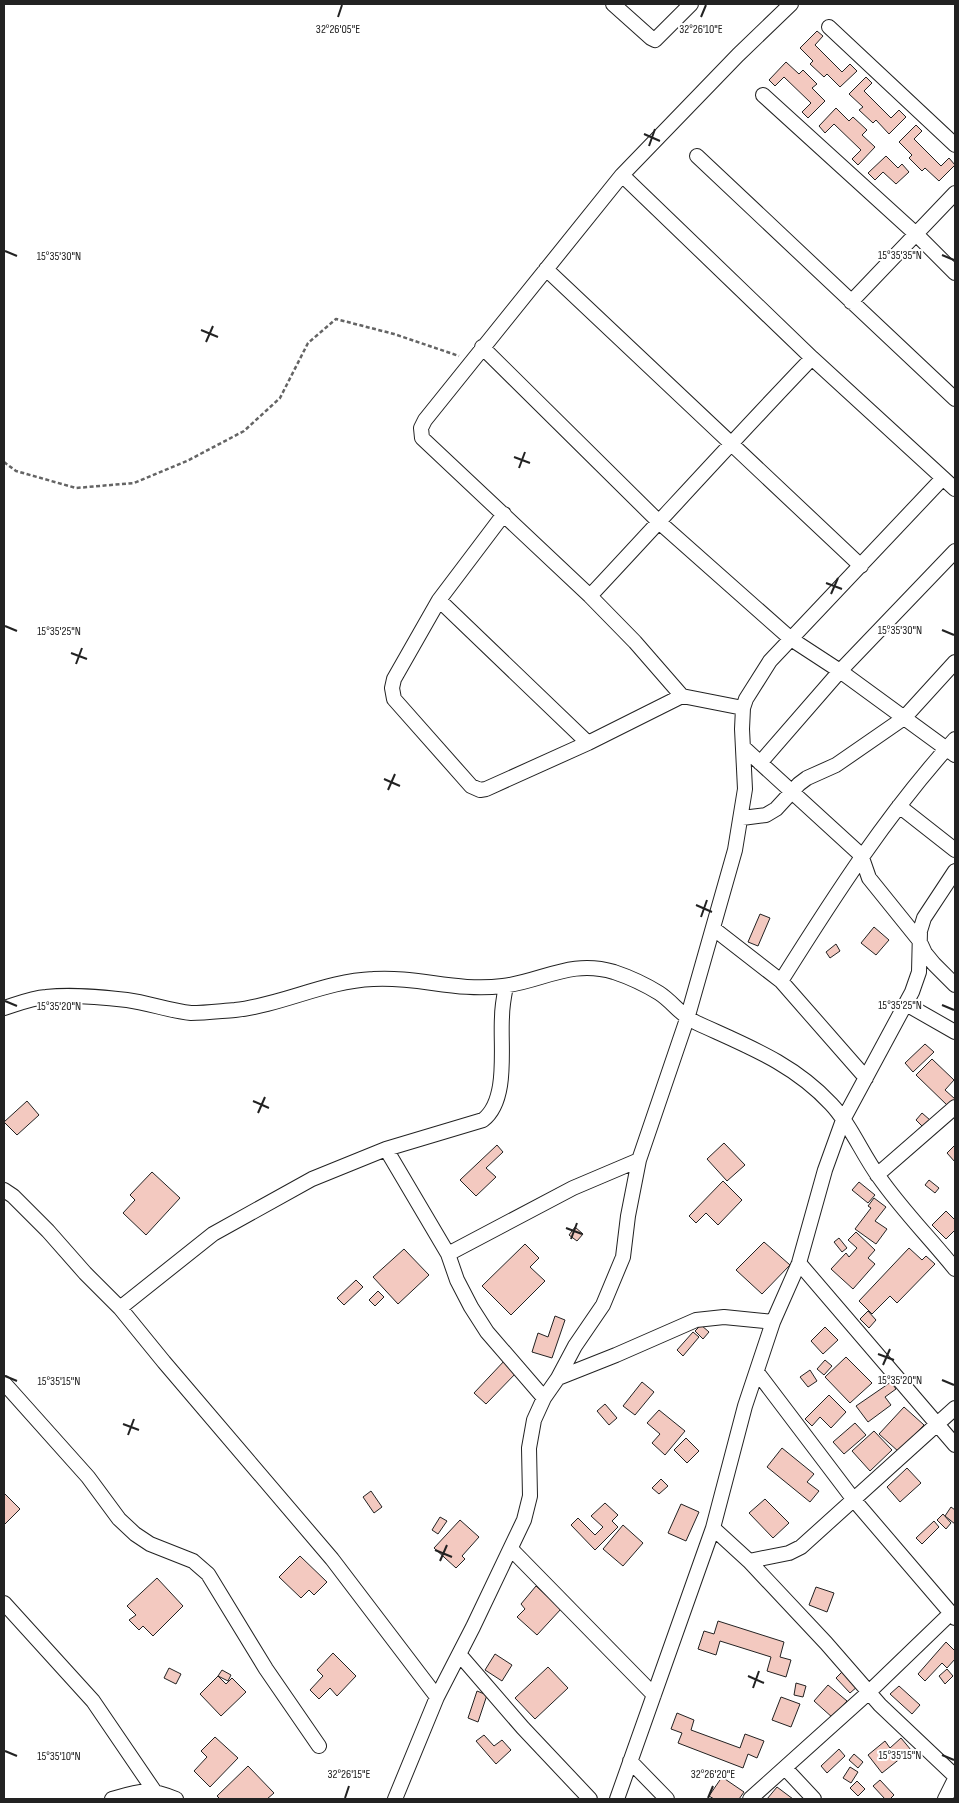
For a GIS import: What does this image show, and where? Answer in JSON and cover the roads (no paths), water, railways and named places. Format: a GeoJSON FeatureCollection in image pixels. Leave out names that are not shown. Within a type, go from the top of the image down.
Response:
{"type":"FeatureCollection","features":[{"type":"Feature","properties":{"kind":"street"},"geometry":{"type":"LineString","coordinates":[[613,4],[655,40],[691,4]]}},
{"type":"Feature","properties":{"kind":"street"},"geometry":{"type":"LineString","coordinates":[[682,696],[635,642],[590,596],[422,438],[422,424],[622,175],[738,55],[791,4]]}},
{"type":"Feature","properties":{"kind":"street"},"geometry":{"type":"LineString","coordinates":[[829,27],[955,145]]}},
{"type":"Feature","properties":{"kind":"street"},"geometry":{"type":"LineString","coordinates":[[762,95],[917,235],[955,273]]}},
{"type":"Feature","properties":{"kind":"street"},"geometry":{"type":"LineString","coordinates":[[697,156],[955,399]]}},
{"type":"Feature","properties":{"kind":"street"},"geometry":{"type":"LineString","coordinates":[[622,175],[812,358],[955,489]]}},
{"type":"Feature","properties":{"kind":"street"},"geometry":{"type":"LineString","coordinates":[[851,302],[917,235],[955,193]]}},
{"type":"Feature","properties":{"kind":"street"},"geometry":{"type":"LineString","coordinates":[[546,269],[861,566]]}},
{"type":"Feature","properties":{"kind":"street"},"geometry":{"type":"LineString","coordinates":[[482,347],[659,522],[791,640],[840,671],[904,718],[952,748],[899,806],[861,855],[781,981]]}},
{"type":"Feature","properties":{"kind":"street"},"geometry":{"type":"LineString","coordinates":[[590,596],[730,443],[812,358]]}},
{"type":"Feature","properties":{"kind":"street"},"geometry":{"type":"LineString","coordinates":[[395,1799],[436,1697],[524,1520],[530,1496],[529,1448],[534,1420],[544,1398],[558,1378],[575,1346],[603,1305],[623,1257],[628,1216],[639,1160],[687,1019],[735,850],[742,818],[745,789],[743,708],[746,698],[770,661],[943,478]]}},
{"type":"Feature","properties":{"kind":"street"},"geometry":{"type":"LineString","coordinates":[[504,514],[439,600],[394,679],[394,699],[471,786],[480,790],[486,789],[588,743],[682,696],[743,708]]}},
{"type":"Feature","properties":{"kind":"street"},"geometry":{"type":"LineString","coordinates":[[760,763],[840,671],[955,551]]}},
{"type":"Feature","properties":{"kind":"street"},"geometry":{"type":"LineString","coordinates":[[439,600],[588,743]]}},
{"type":"Feature","properties":{"kind":"street"},"geometry":{"type":"LineString","coordinates":[[742,818],[766,815],[776,809],[808,778],[836,765],[904,718],[955,662]]}},
{"type":"Feature","properties":{"kind":"street"},"geometry":{"type":"LineString","coordinates":[[744,748],[861,855],[869,878],[920,940],[925,952],[934,964],[955,985]]}},
{"type":"Feature","properties":{"kind":"street"},"geometry":{"type":"LineString","coordinates":[[899,806],[955,850]]}},
{"type":"Feature","properties":{"kind":"street"},"geometry":{"type":"LineString","coordinates":[[617,1799],[714,1528],[745,1406],[773,1322],[799,1263],[825,1170],[843,1120],[906,1004],[919,972],[920,931],[924,918],[955,871]]}},
{"type":"Feature","properties":{"kind":"street"},"geometry":{"type":"LineString","coordinates":[[714,929],[781,981],[866,1078]]}},
{"type":"Feature","properties":{"kind":"street"},"geometry":{"type":"LineString","coordinates":[[4,1008],[44,996],[70,996],[127,1000],[190,1013],[258,1007],[325,987],[370,979],[400,978],[447,986],[474,988],[506,986],[559,971],[589,968],[614,972],[659,993],[687,1019],[762,1053],[801,1076],[832,1105],[877,1175],[899,1204],[954,1264]]}},
{"type":"Feature","properties":{"kind":"street"},"geometry":{"type":"LineString","coordinates":[[120,1308],[213,1234],[312,1179],[386,1149],[483,1120],[491,1114],[496,1104],[501,1078],[502,1016],[506,986]]}},
{"type":"Feature","properties":{"kind":"street"},"geometry":{"type":"LineString","coordinates":[[4,998],[20,1003]]}},
{"type":"Feature","properties":{"kind":"street"},"geometry":{"type":"LineString","coordinates":[[906,1004],[955,1032]]}},
{"type":"Feature","properties":{"kind":"street"},"geometry":{"type":"LineString","coordinates":[[877,1175],[955,1107]]}},
{"type":"Feature","properties":{"kind":"street"},"geometry":{"type":"LineString","coordinates":[[386,1149],[448,1254],[457,1280],[471,1307],[487,1332],[544,1398]]}},
{"type":"Feature","properties":{"kind":"street"},"geometry":{"type":"LineString","coordinates":[[448,1254],[573,1188],[639,1160]]}},
{"type":"Feature","properties":{"kind":"street"},"geometry":{"type":"LineString","coordinates":[[4,1190],[13,1196],[48,1230],[120,1308],[332,1559],[436,1697]]}},
{"type":"Feature","properties":{"kind":"street"},"geometry":{"type":"LineString","coordinates":[[799,1263],[955,1445]]}},
{"type":"Feature","properties":{"kind":"street"},"geometry":{"type":"LineString","coordinates":[[558,1378],[625,1352],[696,1320],[724,1317],[773,1322]]}},
{"type":"Feature","properties":{"kind":"street"},"geometry":{"type":"LineString","coordinates":[[750,1799],[953,1616],[854,1500],[757,1372]]}},
{"type":"Feature","properties":{"kind":"street"},"geometry":{"type":"LineString","coordinates":[[4,1383],[88,1478],[119,1519],[150,1544],[193,1561],[208,1574],[266,1670],[319,1746]]}},
{"type":"Feature","properties":{"kind":"street"},"geometry":{"type":"LineString","coordinates":[[750,1560],[789,1553],[801,1547],[955,1408]]}},
{"type":"Feature","properties":{"kind":"street"},"geometry":{"type":"LineString","coordinates":[[714,1528],[750,1560],[880,1705],[955,1777],[946,1799]]}},
{"type":"Feature","properties":{"kind":"street"},"geometry":{"type":"LineString","coordinates":[[511,1549],[654,1695]]}},
{"type":"Feature","properties":{"kind":"street"},"geometry":{"type":"LineString","coordinates":[[4,1603],[93,1702],[155,1792]]}},
{"type":"Feature","properties":{"kind":"street"},"geometry":{"type":"LineString","coordinates":[[459,1654],[523,1728],[590,1799]]}},
{"type":"Feature","properties":{"kind":"street"},"geometry":{"type":"LineString","coordinates":[[630,1761],[668,1799]]}},
{"type":"Feature","properties":{"kind":"street"},"geometry":{"type":"LineString","coordinates":[[785,1768],[814,1799]]}},
{"type":"Feature","properties":{"kind":"street"},"geometry":{"type":"LineString","coordinates":[[112,1799],[142,1790],[176,1799]]}}]}
